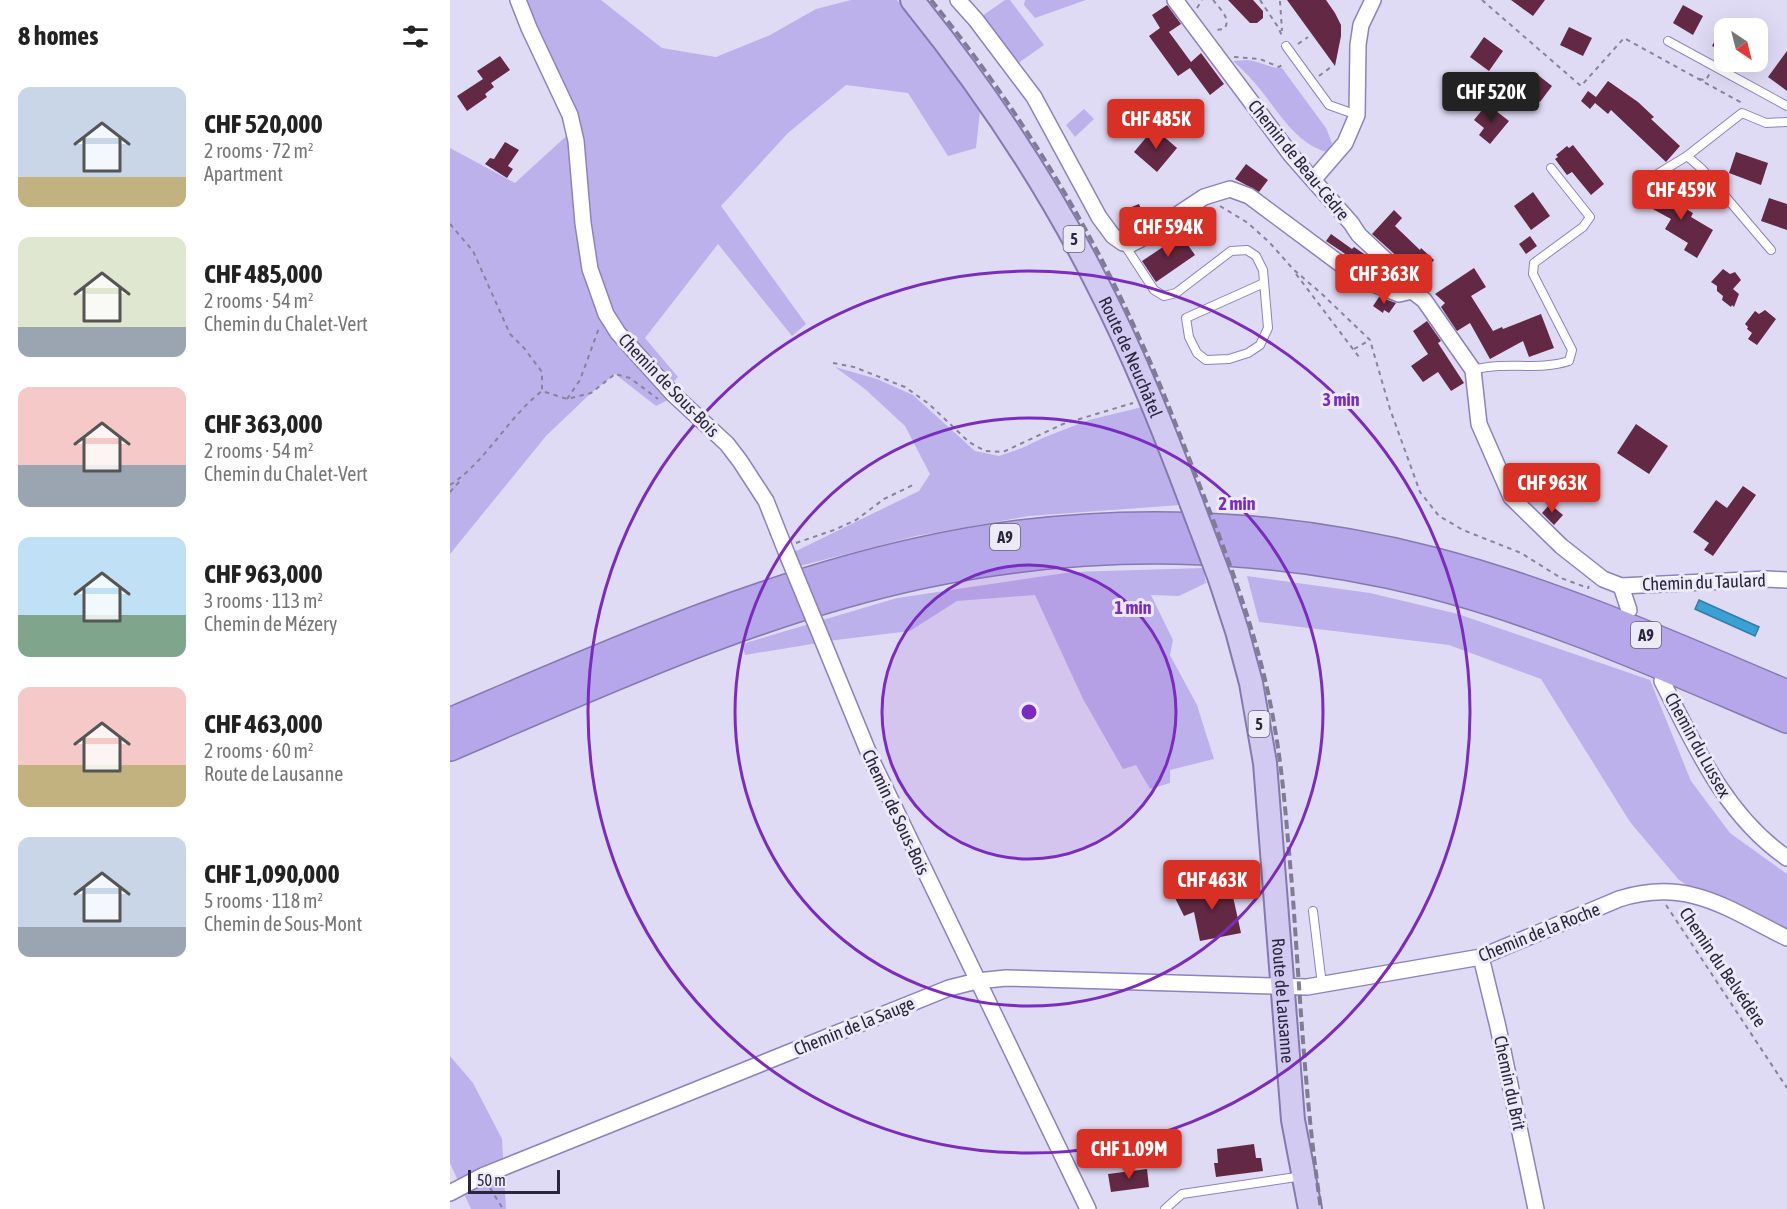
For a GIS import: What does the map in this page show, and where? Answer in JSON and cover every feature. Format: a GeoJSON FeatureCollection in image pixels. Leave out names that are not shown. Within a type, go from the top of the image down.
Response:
{"type":"FeatureCollection","features":[{"type":"Feature","properties":{"kind":"highway","name":"A9"},"geometry":{"type":"LineString","coordinates":[[450,722],[692,621],[844,570],[917,552],[986,539],[1090,528],[1158,526],[1295,535],[1366,546],[1433,561],[1581,609],[1787,694]]}},
{"type":"Feature","properties":{"kind":"highway","name":"A9"},"geometry":{"type":"LineString","coordinates":[[450,747],[700,643],[852,592],[922,574],[990,562],[1058,554],[1125,550],[1193,550],[1295,558],[1363,569],[1428,584],[1508,608],[1573,631],[1787,719]]}},
{"type":"Feature","properties":{"kind":"main road","name":"Route de Neuchâtel"},"geometry":{"type":"LineString","coordinates":[[912,0],[985,97],[1044,187],[1098,284],[1150,398],[1220,579]]}},
{"type":"Feature","properties":{"kind":"main road","name":"Route de Lausanne"},"geometry":{"type":"LineString","coordinates":[[1220,579],[1246,666],[1265,762],[1293,1120],[1310,1209]]}},
{"type":"Feature","properties":{"kind":"street","name":"Chemin de Sous-Bois"},"geometry":{"type":"LineString","coordinates":[[518,0],[570,115],[576,141],[583,223],[590,269],[606,314],[618,333],[673,394],[727,444],[766,501],[872,761],[1088,1209]]}},
{"type":"Feature","properties":{"kind":"street"},"geometry":{"type":"LineString","coordinates":[[958,0],[976,20],[1034,97],[1099,217],[1113,236],[1123,243],[1131,244],[1139,240],[1204,197],[1230,189],[1249,196],[1371,284],[1399,294],[1412,291]]}},
{"type":"Feature","properties":{"kind":"street","name":"Chemin de Beau-Cèdre"},"geometry":{"type":"LineString","coordinates":[[1175,0],[1291,155],[1359,235],[1408,281],[1412,291],[1424,300],[1473,369]]}},
{"type":"Feature","properties":{"kind":"street"},"geometry":{"type":"LineString","coordinates":[[1313,180],[1345,143],[1357,115],[1358,45],[1361,26],[1372,0]]}},
{"type":"Feature","properties":{"kind":"street"},"geometry":{"type":"LineString","coordinates":[[1473,369],[1479,424],[1511,497],[1561,546],[1603,579],[1621,586],[1629,610]]}},
{"type":"Feature","properties":{"kind":"street","name":"Chemin du Taulard"},"geometry":{"type":"LineString","coordinates":[[1621,586],[1787,580]]}},
{"type":"Feature","properties":{"kind":"street","name":"Chemin du Lussex"},"geometry":{"type":"LineString","coordinates":[[1662,681],[1720,789],[1738,813],[1763,839],[1787,858]]}},
{"type":"Feature","properties":{"kind":"street","name":"Chemin de la Roche"},"geometry":{"type":"LineString","coordinates":[[1282,988],[1322,985],[1481,957],[1619,899],[1637,893],[1656,891],[1680,892],[1722,904],[1787,938]]}},
{"type":"Feature","properties":{"kind":"street","name":"Chemin du Brit"},"geometry":{"type":"LineString","coordinates":[[1481,957],[1536,1209]]}},
{"type":"Feature","properties":{"kind":"street","name":"Chemin de la Sauge"},"geometry":{"type":"LineString","coordinates":[[450,1193],[482,1176],[949,988],[977,981],[1006,978],[1282,988]]}},
{"type":"Feature","properties":{"kind":"lane"},"geometry":{"type":"LineString","coordinates":[[1668,41],[1787,106]]}},
{"type":"Feature","properties":{"kind":"lane"},"geometry":{"type":"LineString","coordinates":[[1290,51],[1329,105],[1357,115]]}},
{"type":"Feature","properties":{"kind":"lane"},"geometry":{"type":"LineString","coordinates":[[1651,178],[1688,156],[1742,113],[1766,123],[1787,122]]}},
{"type":"Feature","properties":{"kind":"lane"},"geometry":{"type":"LineString","coordinates":[[1688,156],[1702,169],[1771,250]]}},
{"type":"Feature","properties":{"kind":"lane"},"geometry":{"type":"LineString","coordinates":[[1473,369],[1490,365],[1556,365],[1569,361],[1572,350],[1533,274],[1534,263],[1583,227],[1590,217],[1551,168]]}},
{"type":"Feature","properties":{"kind":"lane"},"geometry":{"type":"LineString","coordinates":[[1123,243],[1154,290],[1164,296],[1176,293],[1231,251],[1246,250],[1256,256],[1263,270],[1268,328],[1260,345],[1248,353],[1229,359],[1206,360],[1197,353],[1189,337],[1186,318],[1264,283]]}},
{"type":"Feature","properties":{"kind":"lane"},"geometry":{"type":"LineString","coordinates":[[1313,911],[1322,985]]}},
{"type":"Feature","properties":{"kind":"lane"},"geometry":{"type":"LineString","coordinates":[[1165,1209],[1182,1194],[1304,1176]]}},
{"type":"Feature","properties":{"kind":"path"},"geometry":{"type":"LineString","coordinates":[[1197,7],[1202,0]]}},
{"type":"Feature","properties":{"kind":"path"},"geometry":{"type":"LineString","coordinates":[[1212,29],[1218,31],[1224,29],[1227,24],[1227,19],[1214,0]]}},
{"type":"Feature","properties":{"kind":"path"},"geometry":{"type":"LineString","coordinates":[[1260,0],[1290,51]]}},
{"type":"Feature","properties":{"kind":"path"},"geometry":{"type":"LineString","coordinates":[[1482,0],[1581,86],[1624,38],[1762,115],[1762,121]]}},
{"type":"Feature","properties":{"kind":"path"},"geometry":{"type":"LineString","coordinates":[[1280,1],[1282,35]]}},
{"type":"Feature","properties":{"kind":"path"},"geometry":{"type":"LineString","coordinates":[[1235,57],[1260,59],[1279,67],[1290,51],[1308,37]]}},
{"type":"Feature","properties":{"kind":"path"},"geometry":{"type":"LineString","coordinates":[[1312,81],[1331,67]]}},
{"type":"Feature","properties":{"kind":"path"},"geometry":{"type":"LineString","coordinates":[[1699,79],[1706,80]]}},
{"type":"Feature","properties":{"kind":"path"},"geometry":{"type":"LineString","coordinates":[[1213,209],[1221,206],[1228,212],[1236,214],[1270,243],[1293,269],[1359,357]]}},
{"type":"Feature","properties":{"kind":"path"},"geometry":{"type":"LineString","coordinates":[[450,224],[473,251],[510,334],[542,372],[542,391]]}},
{"type":"Feature","properties":{"kind":"path"},"geometry":{"type":"LineString","coordinates":[[1293,269],[1370,340],[1390,409],[1420,492],[1439,516],[1463,530],[1521,552],[1561,578],[1588,588]]}},
{"type":"Feature","properties":{"kind":"path"},"geometry":{"type":"LineString","coordinates":[[567,399],[580,380],[602,319],[606,314]]}},
{"type":"Feature","properties":{"kind":"path"},"geometry":{"type":"LineString","coordinates":[[1353,349],[1370,340]]}},
{"type":"Feature","properties":{"kind":"path"},"geometry":{"type":"LineString","coordinates":[[833,363],[854,368],[905,387],[929,404],[969,442],[986,451],[1003,452],[1063,424],[1150,398]]}},
{"type":"Feature","properties":{"kind":"path"},"geometry":{"type":"LineString","coordinates":[[542,391],[567,399],[591,393],[615,374],[630,378],[657,399]]}},
{"type":"Feature","properties":{"kind":"path"},"geometry":{"type":"LineString","coordinates":[[450,492],[527,403],[542,391]]}},
{"type":"Feature","properties":{"kind":"path"},"geometry":{"type":"LineString","coordinates":[[450,485],[465,475]]}},
{"type":"Feature","properties":{"kind":"path"},"geometry":{"type":"LineString","coordinates":[[786,550],[856,520],[884,499],[913,485]]}},
{"type":"Feature","properties":{"kind":"path","name":"Chemin du Belvédère"},"geometry":{"type":"LineString","coordinates":[[1656,891],[1787,1088]]}},
{"type":"Feature","properties":{"kind":"path"},"geometry":{"type":"LineString","coordinates":[[482,1176],[503,1209]]}},
{"type":"Feature","properties":{"kind":"shaded area"},"geometry":{"type":"Polygon","coordinates":[[[517,0],[601,0],[662,48],[716,57],[770,35],[816,9],[851,0],[897,0],[914,18],[980,111],[976,148],[948,156],[908,93],[846,85],[788,133],[721,206],[806,324],[792,336],[718,244],[645,338],[678,377],[670,385],[639,362],[668,400],[656,406],[615,374],[591,393],[546,436],[450,554],[450,148],[515,183],[575,128],[517,0]]]}},
{"type":"Feature","properties":{"kind":"shaded area"},"geometry":{"type":"Polygon","coordinates":[[[1005,0],[1010,0],[1044,45],[1017,64],[982,16],[1005,0]]]}},
{"type":"Feature","properties":{"kind":"shaded area"},"geometry":{"type":"Polygon","coordinates":[[[1025,0],[1086,0],[1035,18],[1024,5],[1025,0]]]}},
{"type":"Feature","properties":{"kind":"shaded area"},"geometry":{"type":"Polygon","coordinates":[[[1247,60],[1282,68],[1326,128],[1332,143],[1327,152],[1315,147],[1294,132],[1253,81],[1233,61],[1247,60]]]}},
{"type":"Feature","properties":{"kind":"shaded area"},"geometry":{"type":"Polygon","coordinates":[[[1084,109],[1094,119],[1075,137],[1066,125],[1084,109]]]}},
{"type":"Feature","properties":{"kind":"shaded area"},"geometry":{"type":"Polygon","coordinates":[[[835,367],[877,379],[913,395],[975,451],[999,456],[1089,420],[1142,407],[1181,505],[1029,516],[916,536],[800,566],[794,552],[919,491],[930,474],[905,426],[865,389],[835,367]]]}},
{"type":"Feature","properties":{"kind":"shaded area"},"geometry":{"type":"Polygon","coordinates":[[[1203,568],[1206,583],[1179,596],[1151,595],[1173,640],[1170,655],[1197,705],[1214,759],[1170,770],[1170,783],[1150,789],[1136,765],[1123,769],[1083,699],[1035,595],[957,601],[910,631],[745,655],[742,644],[897,598],[1072,572],[1203,568]]]}},
{"type":"Feature","properties":{"kind":"shaded area"},"geometry":{"type":"Polygon","coordinates":[[[1247,576],[1370,593],[1458,614],[1650,680],[1691,781],[1730,833],[1787,874],[1787,944],[1723,911],[1678,879],[1630,822],[1541,679],[1449,645],[1259,622],[1247,576]]]}},
{"type":"Feature","properties":{"kind":"shaded area"},"geometry":{"type":"Polygon","coordinates":[[[450,1056],[473,1083],[502,1139],[506,1209],[471,1209],[450,1163],[450,1056]]]}},
{"type":"Feature","properties":{"kind":"water"},"geometry":{"type":"Polygon","coordinates":[[[1699,600],[1759,627],[1755,636],[1695,609],[1699,600]]]}},
{"type":"Feature","properties":{"kind":"building"},"geometry":{"type":"Polygon","coordinates":[[[1228,0],[1253,0],[1263,11],[1263,18],[1257,23],[1250,23],[1228,0]]]}},
{"type":"Feature","properties":{"kind":"building"},"geometry":{"type":"Polygon","coordinates":[[[1287,0],[1326,0],[1341,25],[1335,66],[1287,0]]]}},
{"type":"Feature","properties":{"kind":"building"},"geometry":{"type":"Polygon","coordinates":[[[1511,0],[1545,0],[1533,16],[1511,0]]]}},
{"type":"Feature","properties":{"kind":"building"},"geometry":{"type":"Polygon","coordinates":[[[1167,5],[1181,24],[1169,32],[1191,62],[1201,53],[1224,84],[1210,95],[1190,68],[1178,76],[1149,36],[1160,28],[1152,15],[1167,5]]]}},
{"type":"Feature","properties":{"kind":"building"},"geometry":{"type":"Polygon","coordinates":[[[1683,5],[1703,16],[1693,35],[1673,23],[1683,5]]]}},
{"type":"Feature","properties":{"kind":"building"},"geometry":{"type":"Polygon","coordinates":[[[1569,27],[1592,38],[1583,56],[1560,45],[1569,27]]]}},
{"type":"Feature","properties":{"kind":"building"},"geometry":{"type":"Polygon","coordinates":[[[1484,37],[1503,51],[1489,71],[1470,57],[1484,37]]]}},
{"type":"Feature","properties":{"kind":"building"},"geometry":{"type":"Polygon","coordinates":[[[1787,51],[1787,91],[1768,77],[1787,51]]]}},
{"type":"Feature","properties":{"kind":"building"},"geometry":{"type":"Polygon","coordinates":[[[500,56],[510,70],[491,83],[494,87],[485,94],[487,97],[467,111],[457,96],[483,79],[477,71],[500,56]]]}},
{"type":"Feature","properties":{"kind":"building"},"geometry":{"type":"Polygon","coordinates":[[[1534,72],[1552,86],[1540,102],[1522,88],[1534,72]]]}},
{"type":"Feature","properties":{"kind":"building"},"geometry":{"type":"Polygon","coordinates":[[[1608,81],[1638,102],[1654,117],[1651,119],[1680,146],[1666,162],[1611,110],[1608,114],[1595,103],[1590,109],[1581,101],[1588,91],[1596,97],[1608,81]]]}},
{"type":"Feature","properties":{"kind":"building"},"geometry":{"type":"Polygon","coordinates":[[[1487,104],[1509,121],[1490,144],[1479,135],[1484,128],[1474,120],[1487,104]]]}},
{"type":"Feature","properties":{"kind":"building"},"geometry":{"type":"Polygon","coordinates":[[[1154,128],[1177,148],[1157,172],[1134,152],[1154,128]]]}},
{"type":"Feature","properties":{"kind":"building"},"geometry":{"type":"Polygon","coordinates":[[[505,142],[519,150],[508,166],[513,169],[507,178],[485,164],[490,158],[494,159],[505,142]]]}},
{"type":"Feature","properties":{"kind":"building"},"geometry":{"type":"Polygon","coordinates":[[[1573,145],[1604,184],[1591,195],[1572,172],[1567,175],[1555,159],[1558,157],[1556,155],[1567,146],[1569,148],[1573,145]]]}},
{"type":"Feature","properties":{"kind":"building"},"geometry":{"type":"Polygon","coordinates":[[[1736,152],[1768,163],[1761,185],[1729,173],[1736,152]]]}},
{"type":"Feature","properties":{"kind":"building"},"geometry":{"type":"Polygon","coordinates":[[[1246,164],[1268,180],[1259,192],[1235,179],[1246,164]]]}},
{"type":"Feature","properties":{"kind":"building"},"geometry":{"type":"Polygon","coordinates":[[[1664,180],[1676,186],[1669,199],[1693,213],[1691,217],[1713,230],[1697,258],[1684,250],[1688,243],[1665,229],[1671,219],[1649,207],[1664,180]]]}},
{"type":"Feature","properties":{"kind":"building"},"geometry":{"type":"Polygon","coordinates":[[[1533,192],[1550,216],[1531,230],[1514,206],[1533,192]]]}},
{"type":"Feature","properties":{"kind":"building"},"geometry":{"type":"Polygon","coordinates":[[[1769,198],[1787,204],[1787,230],[1761,221],[1769,198]]]}},
{"type":"Feature","properties":{"kind":"building"},"geometry":{"type":"Polygon","coordinates":[[[1139,204],[1144,216],[1135,221],[1129,208],[1139,204]]]}},
{"type":"Feature","properties":{"kind":"building"},"geometry":{"type":"Polygon","coordinates":[[[1394,210],[1402,218],[1395,226],[1434,260],[1420,277],[1372,234],[1394,210]]]}},
{"type":"Feature","properties":{"kind":"building"},"geometry":{"type":"Polygon","coordinates":[[[1331,234],[1352,249],[1354,247],[1367,256],[1380,269],[1375,274],[1326,241],[1331,234]]]}},
{"type":"Feature","properties":{"kind":"building"},"geometry":{"type":"Polygon","coordinates":[[[1181,235],[1195,255],[1156,282],[1142,261],[1181,235]]]}},
{"type":"Feature","properties":{"kind":"building"},"geometry":{"type":"Polygon","coordinates":[[[1530,236],[1537,246],[1526,254],[1519,244],[1530,236]]]}},
{"type":"Feature","properties":{"kind":"building"},"geometry":{"type":"Polygon","coordinates":[[[1474,268],[1486,287],[1471,296],[1493,331],[1541,314],[1554,348],[1529,357],[1523,341],[1490,359],[1470,323],[1457,331],[1441,307],[1445,303],[1435,294],[1474,268]]]}},
{"type":"Feature","properties":{"kind":"building"},"geometry":{"type":"Polygon","coordinates":[[[1723,269],[1730,274],[1735,272],[1741,280],[1733,289],[1739,294],[1734,307],[1722,300],[1723,296],[1717,291],[1717,286],[1711,282],[1723,269]]]}},
{"type":"Feature","properties":{"kind":"building"},"geometry":{"type":"Polygon","coordinates":[[[1379,297],[1396,303],[1389,313],[1384,310],[1383,313],[1373,306],[1379,297]]]}},
{"type":"Feature","properties":{"kind":"building"},"geometry":{"type":"Polygon","coordinates":[[[1765,310],[1776,319],[1757,345],[1748,339],[1752,333],[1745,324],[1755,311],[1759,314],[1765,310]]]}},
{"type":"Feature","properties":{"kind":"building"},"geometry":{"type":"Polygon","coordinates":[[[1427,321],[1441,341],[1438,343],[1464,383],[1451,391],[1438,372],[1423,382],[1411,366],[1428,354],[1413,331],[1427,321]]]}},
{"type":"Feature","properties":{"kind":"building"},"geometry":{"type":"Polygon","coordinates":[[[1636,424],[1668,446],[1649,474],[1617,453],[1636,424]]]}},
{"type":"Feature","properties":{"kind":"building"},"geometry":{"type":"Polygon","coordinates":[[[1743,486],[1756,495],[1713,556],[1704,550],[1709,543],[1693,532],[1716,500],[1727,508],[1743,486]]]}},
{"type":"Feature","properties":{"kind":"building"},"geometry":{"type":"Polygon","coordinates":[[[1550,504],[1563,515],[1554,525],[1542,513],[1550,504]]]}},
{"type":"Feature","properties":{"kind":"building"},"geometry":{"type":"Polygon","coordinates":[[[1230,883],[1241,933],[1200,941],[1194,912],[1184,916],[1174,896],[1230,883]]]}},
{"type":"Feature","properties":{"kind":"building"},"geometry":{"type":"Polygon","coordinates":[[[1254,1144],[1256,1158],[1261,1158],[1263,1171],[1216,1177],[1214,1163],[1218,1163],[1217,1149],[1254,1144]]]}},
{"type":"Feature","properties":{"kind":"building"},"geometry":{"type":"Polygon","coordinates":[[[1147,1169],[1149,1187],[1111,1192],[1108,1174],[1147,1169]]]}},
{"type":"Feature","properties":{"kind":"railway"},"geometry":{"type":"LineString","coordinates":[[931,0],[991,79],[1046,162],[1118,292],[1162,391],[1222,542],[1253,634],[1269,697],[1281,768],[1307,1088],[1321,1209]]}}]}
